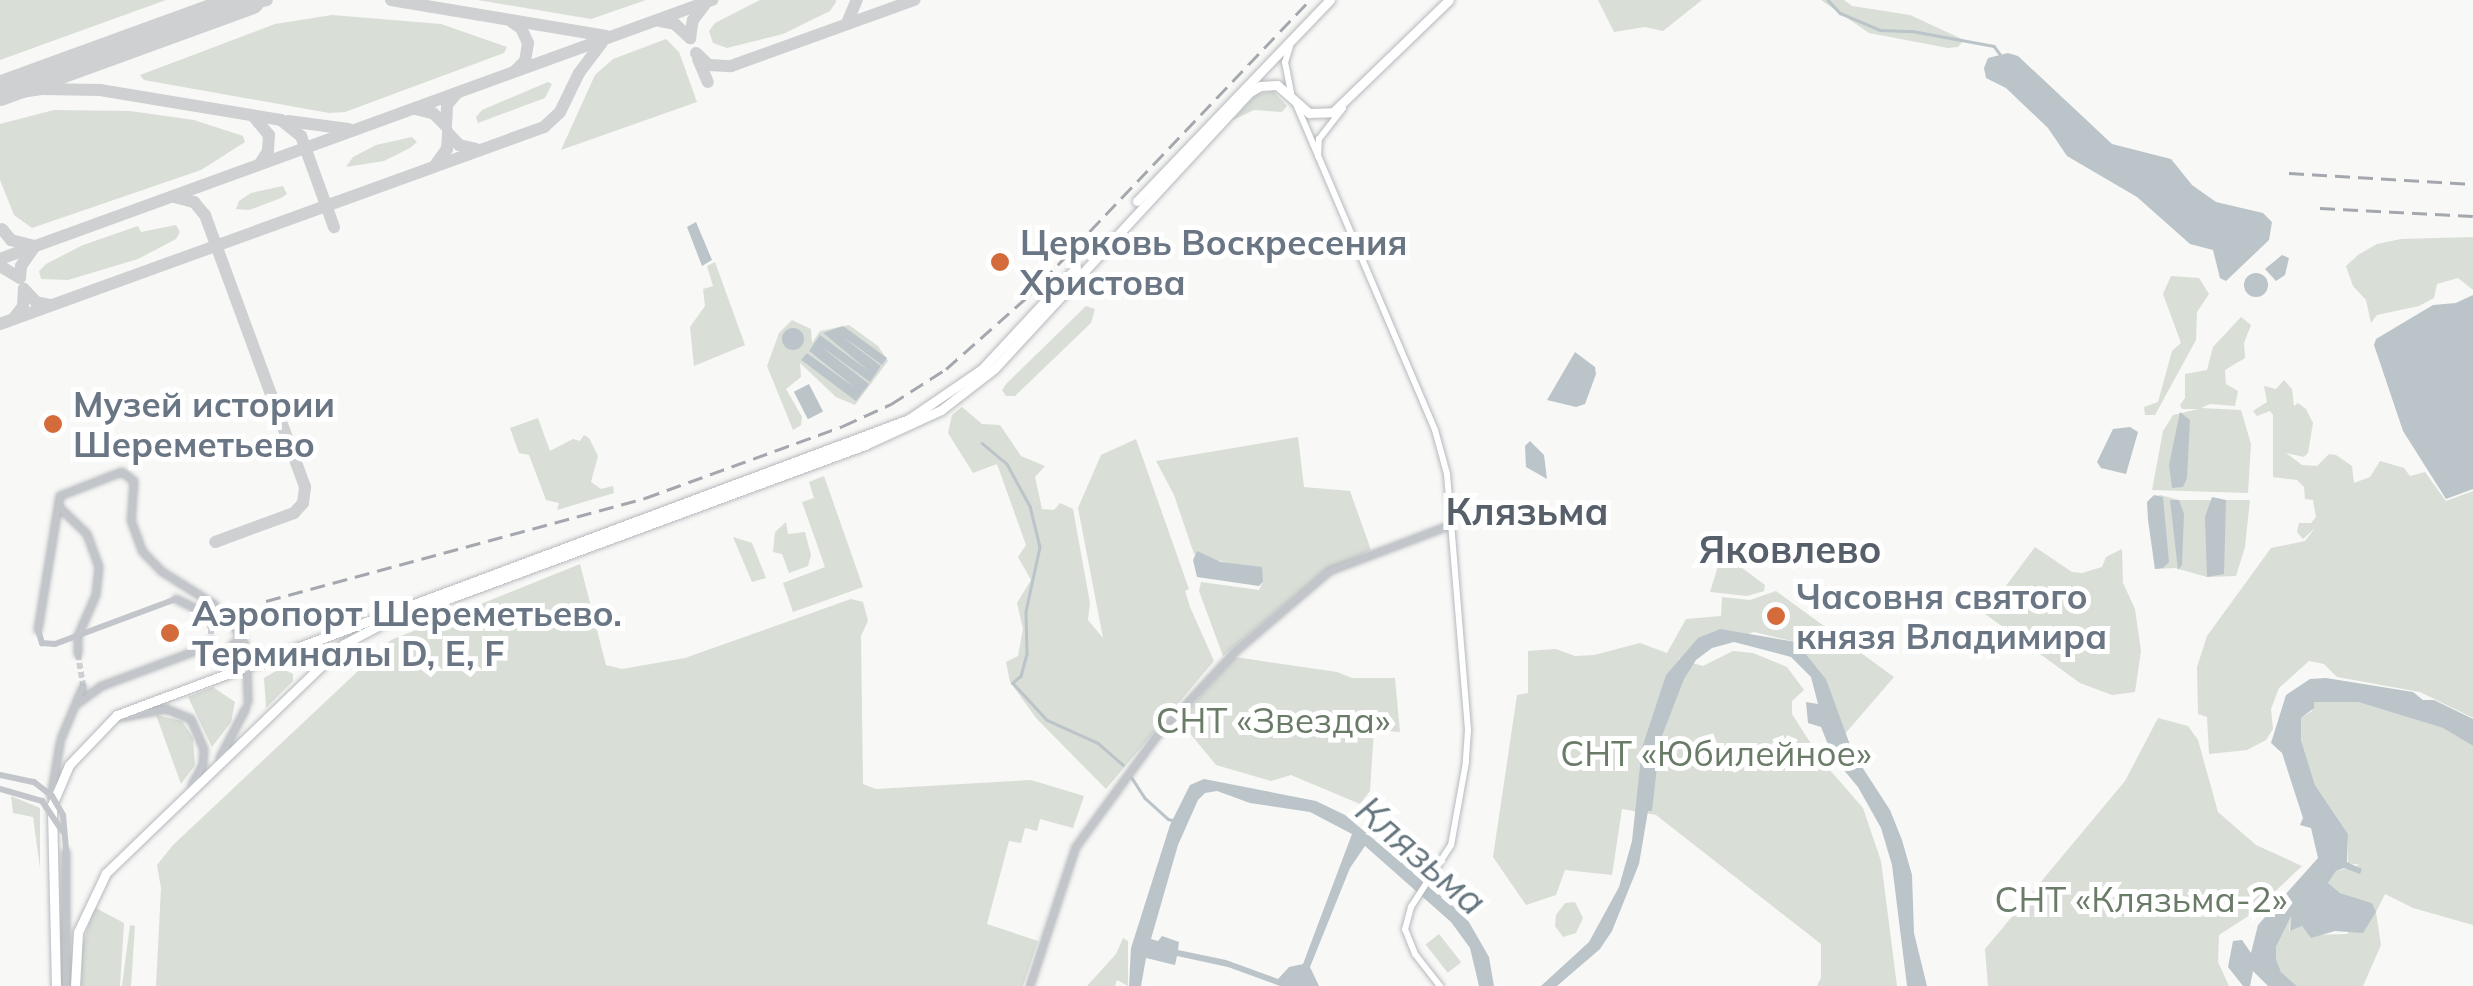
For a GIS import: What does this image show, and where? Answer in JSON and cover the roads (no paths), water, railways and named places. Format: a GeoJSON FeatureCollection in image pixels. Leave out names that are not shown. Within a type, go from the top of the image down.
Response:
{"type":"FeatureCollection","features":[{"type":"Feature","properties":{"kind":"main road"},"geometry":{"type":"LineString","coordinates":[[56,983],[50,818],[63,774],[106,723],[139,704],[861,439],[936,404],[1002,349],[1330,0]]}},
{"type":"Feature","properties":{"kind":"main road"},"geometry":{"type":"LineString","coordinates":[[1319,162],[1319,139],[1345,105],[1448,0]]}},
{"type":"Feature","properties":{"kind":"main road"},"geometry":{"type":"LineString","coordinates":[[1301,28],[1284,62],[1294,100],[1435,430],[1447,474],[1468,730],[1453,838],[1407,918],[1406,935],[1440,986]]}},
{"type":"Feature","properties":{"kind":"main road"},"geometry":{"type":"LineString","coordinates":[[76,986],[78,932],[99,883],[192,786],[344,644],[384,622],[865,445],[941,410],[994,370],[1230,112],[1260,86],[1277,85],[1321,116],[1345,105]]}},
{"type":"Feature","properties":{"kind":"street"},"geometry":{"type":"LineString","coordinates":[[199,610],[176,600],[55,644],[42,643],[38,630],[58,502],[68,490],[116,473],[130,474],[134,484],[133,532],[142,551],[161,571],[215,604]]}},
{"type":"Feature","properties":{"kind":"street"},"geometry":{"type":"LineString","coordinates":[[58,502],[95,550],[98,589],[78,636],[78,654]]}},
{"type":"Feature","properties":{"kind":"street"},"geometry":{"type":"LineString","coordinates":[[1030,986],[1076,847],[1157,736],[1235,652],[1330,572],[1451,525]]}},
{"type":"Feature","properties":{"kind":"street"},"geometry":{"type":"LineString","coordinates":[[213,766],[235,737],[247,705],[248,669],[242,639],[236,631]]}},
{"type":"Feature","properties":{"kind":"street"},"geometry":{"type":"LineString","coordinates":[[77,704],[102,686],[210,646],[212,640]]}},
{"type":"Feature","properties":{"kind":"street"},"geometry":{"type":"LineString","coordinates":[[50,818],[61,742],[83,686]]}},
{"type":"Feature","properties":{"kind":"street"},"geometry":{"type":"LineString","coordinates":[[106,723],[160,710],[186,716],[198,728],[204,750],[201,771],[192,786]]}},
{"type":"Feature","properties":{"kind":"street"},"geometry":{"type":"LineString","coordinates":[[0,775],[34,782],[52,796],[63,815],[66,986]]}},
{"type":"Feature","properties":{"kind":"street"},"geometry":{"type":"LineString","coordinates":[[0,789],[30,795],[47,806],[61,827],[66,852]]}},
{"type":"Feature","properties":{"kind":"waterway"},"geometry":{"type":"LineString","coordinates":[[1828,0],[1840,13],[1880,30],[1912,31],[1994,46],[2000,54]]}},
{"type":"Feature","properties":{"kind":"waterway"},"geometry":{"type":"LineString","coordinates":[[982,443],[1007,464],[1030,506],[1040,547],[1026,612],[1027,654],[1021,676],[1013,683],[1047,720],[1098,743],[1123,765]]}},
{"type":"Feature","properties":{"kind":"waterway"},"geometry":{"type":"LineString","coordinates":[[1132,778],[1145,798],[1168,819],[1176,821]]}},
{"type":"Feature","properties":{"kind":"tunnel"},"geometry":{"type":"LineString","coordinates":[[215,605],[236,631]]}},
{"type":"Feature","properties":{"kind":"tunnel"},"geometry":{"type":"LineString","coordinates":[[199,610],[211,628],[211,640]]}},
{"type":"Feature","properties":{"kind":"tunnel"},"geometry":{"type":"LineString","coordinates":[[78,654],[83,687]]}},
{"type":"Feature","properties":{"kind":"railway"},"geometry":{"type":"LineString","coordinates":[[266,601],[645,498],[843,426],[891,404],[946,369],[1026,298],[1310,0]]}},
{"type":"Feature","properties":{"kind":"railway"},"geometry":{"type":"LineString","coordinates":[[2289,173],[2473,184]]}},
{"type":"Feature","properties":{"kind":"railway"},"geometry":{"type":"LineString","coordinates":[[2320,208],[2473,216]]}},
{"type":"Feature","properties":{"kind":"place","name":"Церковь Воскресения Христова"},"geometry":{"type":"Point","coordinates":[1000,262]}},
{"type":"Feature","properties":{"kind":"place","name":"Музей истории Шереметьево"},"geometry":{"type":"Point","coordinates":[53,424]}},
{"type":"Feature","properties":{"kind":"place","name":"Часовня святого князя Владимира"},"geometry":{"type":"Point","coordinates":[1776,616]}},
{"type":"Feature","properties":{"kind":"place","name":"Аэропорт Шереметьево. Терминалы D, E, F"},"geometry":{"type":"Point","coordinates":[170,633]}},
{"type":"Feature","properties":{"kind":"district","name":"Клязьма"},"geometry":{"type":"Point","coordinates":[1527,512]}},
{"type":"Feature","properties":{"kind":"district","name":"Яковлево"},"geometry":{"type":"Point","coordinates":[1790,550]}},
{"type":"Feature","properties":{"kind":"park label","name":"СНТ «Звезда»"},"geometry":{"type":"Point","coordinates":[1273,720]}},
{"type":"Feature","properties":{"kind":"park label","name":"СНТ «Юбилейное»"},"geometry":{"type":"Point","coordinates":[1716,753]}},
{"type":"Feature","properties":{"kind":"park label","name":"СНТ «Клязьма-2»"},"geometry":{"type":"Point","coordinates":[2141,899]}}]}
